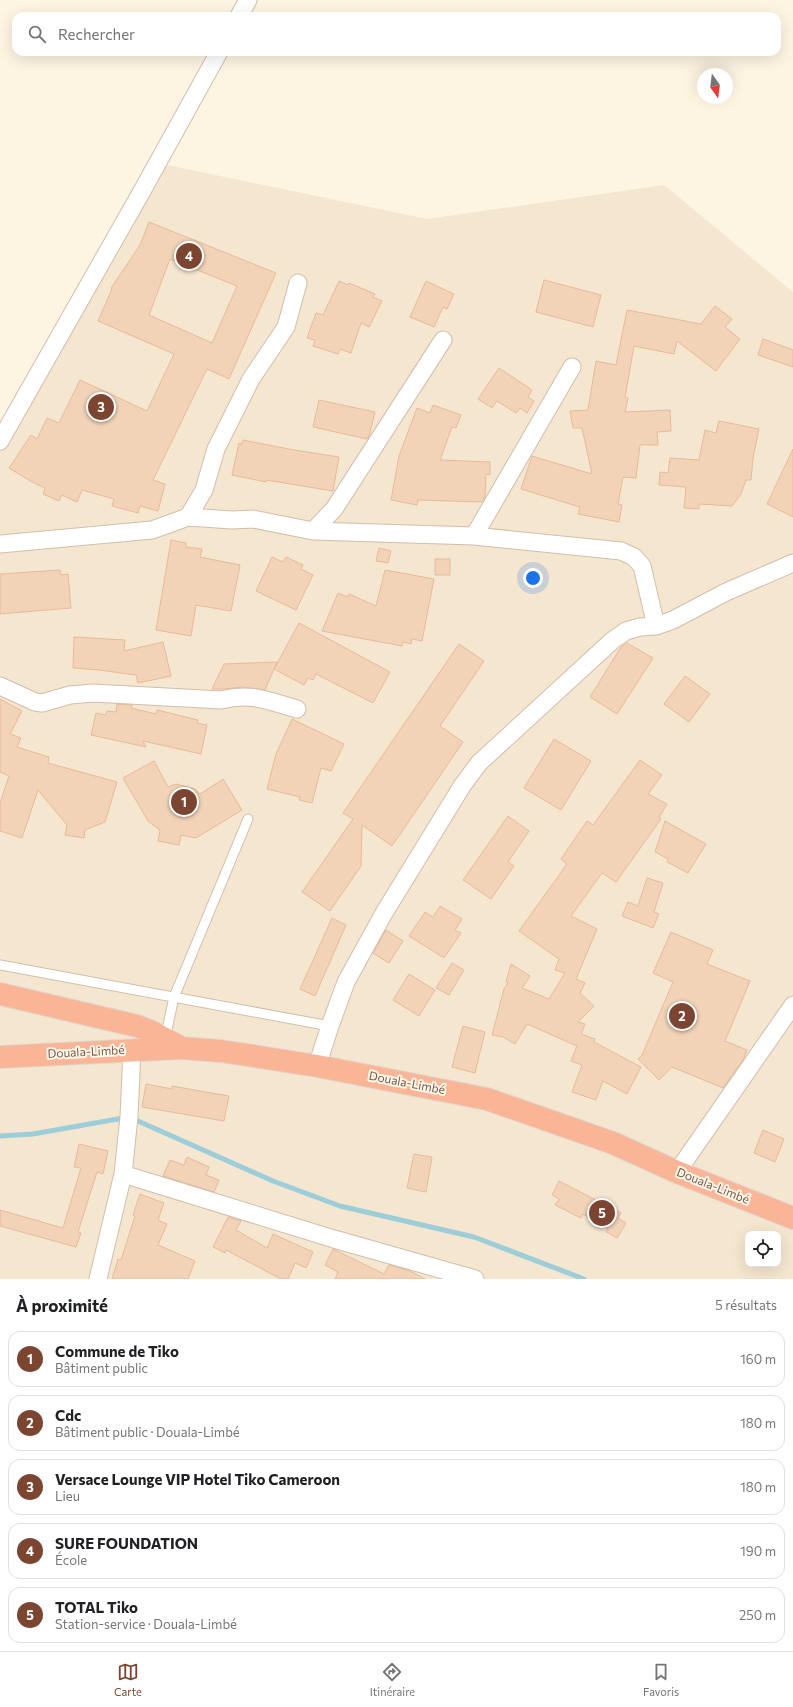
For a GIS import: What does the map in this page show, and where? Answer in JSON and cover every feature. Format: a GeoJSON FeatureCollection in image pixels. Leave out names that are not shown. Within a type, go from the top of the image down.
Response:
{"type":"FeatureCollection","features":[{"type":"Feature","properties":{"kind":"highway"},"geometry":{"type":"LineString","coordinates":[[0,994],[136,1026],[150,1031],[173,1044]]}},
{"type":"Feature","properties":{"kind":"highway","name":"Douala-Limbé"},"geometry":{"type":"LineString","coordinates":[[0,1057],[132,1049],[173,1044],[317,1066],[487,1099],[613,1143],[677,1172],[793,1218]]}},
{"type":"Feature","properties":{"kind":"street"},"geometry":{"type":"LineString","coordinates":[[241,12],[248,0]]}},
{"type":"Feature","properties":{"kind":"street"},"geometry":{"type":"LineString","coordinates":[[0,441],[217,56]]}},
{"type":"Feature","properties":{"kind":"street"},"geometry":{"type":"LineString","coordinates":[[188,517],[204,490],[216,449],[251,379],[286,327],[298,283]]}},
{"type":"Feature","properties":{"kind":"street"},"geometry":{"type":"LineString","coordinates":[[313,532],[334,509],[443,340]]}},
{"type":"Feature","properties":{"kind":"street"},"geometry":{"type":"LineString","coordinates":[[474,536],[572,367]]}},
{"type":"Feature","properties":{"kind":"street"},"geometry":{"type":"LineString","coordinates":[[0,544],[152,530],[188,517],[232,520],[253,519],[313,532],[474,536],[620,551],[634,557],[642,566],[656,626]]}},
{"type":"Feature","properties":{"kind":"street"},"geometry":{"type":"LineString","coordinates":[[317,1066],[346,982],[384,913],[462,786],[479,763],[612,640],[626,631],[640,627],[656,626],[673,620],[726,592],[793,563]]}},
{"type":"Feature","properties":{"kind":"street"},"geometry":{"type":"LineString","coordinates":[[0,686],[34,702],[42,703],[70,695],[92,693],[220,700],[235,696],[254,697],[297,709]]}},
{"type":"Feature","properties":{"kind":"street"},"geometry":{"type":"LineString","coordinates":[[677,1172],[793,1005]]}},
{"type":"Feature","properties":{"kind":"street"},"geometry":{"type":"LineString","coordinates":[[98,1279],[123,1174],[129,1118],[132,1049]]}},
{"type":"Feature","properties":{"kind":"street"},"geometry":{"type":"LineString","coordinates":[[123,1174],[334,1239],[475,1279]]}},
{"type":"Feature","properties":{"kind":"lane"},"geometry":{"type":"LineString","coordinates":[[173,1044],[174,997],[248,819]]}},
{"type":"Feature","properties":{"kind":"lane"},"geometry":{"type":"LineString","coordinates":[[0,965],[330,1026]]}},
{"type":"Feature","properties":{"kind":"shaded area"},"geometry":{"type":"Polygon","coordinates":[[[162,164],[427,219],[664,185],[793,292],[793,1279],[0,1279],[0,431],[162,164]]]}},
{"type":"Feature","properties":{"kind":"building"},"geometry":{"type":"Polygon","coordinates":[[[149,222],[276,273],[229,379],[207,369],[153,480],[165,484],[158,511],[140,506],[138,513],[112,506],[114,499],[82,490],[77,502],[62,495],[59,501],[43,494],[45,488],[9,468],[31,435],[37,439],[47,418],[59,423],[80,380],[147,411],[174,354],[98,321],[112,289],[111,288],[140,245],[149,222]],[[170,259],[149,315],[212,343],[237,286],[170,259]]]}},
{"type":"Feature","properties":{"kind":"building"},"geometry":{"type":"Polygon","coordinates":[[[544,280],[601,295],[593,327],[536,312],[544,280]]]}},
{"type":"Feature","properties":{"kind":"building"},"geometry":{"type":"Polygon","coordinates":[[[339,281],[348,285],[349,283],[375,294],[373,297],[382,301],[369,327],[361,323],[351,353],[340,349],[338,354],[313,346],[315,340],[307,338],[316,313],[323,315],[339,281]]]}},
{"type":"Feature","properties":{"kind":"building"},"geometry":{"type":"Polygon","coordinates":[[[426,281],[454,294],[447,309],[443,307],[434,327],[410,317],[426,281]]]}},
{"type":"Feature","properties":{"kind":"building"},"geometry":{"type":"Polygon","coordinates":[[[715,306],[732,319],[725,327],[740,339],[716,371],[677,341],[674,354],[634,346],[625,397],[628,398],[625,412],[670,410],[671,431],[657,432],[658,445],[640,445],[636,478],[623,477],[618,504],[622,505],[619,522],[578,514],[580,507],[521,489],[532,456],[592,474],[582,428],[573,428],[570,411],[588,410],[596,361],[616,365],[627,310],[701,324],[715,306]]]}},
{"type":"Feature","properties":{"kind":"building"},"geometry":{"type":"Polygon","coordinates":[[[763,339],[793,350],[793,367],[758,355],[763,339]]]}},
{"type":"Feature","properties":{"kind":"building"},"geometry":{"type":"Polygon","coordinates":[[[499,368],[532,390],[528,397],[534,401],[527,413],[520,408],[516,413],[497,401],[492,408],[478,399],[499,368]]]}},
{"type":"Feature","properties":{"kind":"building"},"geometry":{"type":"Polygon","coordinates":[[[319,400],[375,412],[367,439],[313,427],[319,400]]]}},
{"type":"Feature","properties":{"kind":"building"},"geometry":{"type":"Polygon","coordinates":[[[433,405],[461,415],[456,428],[452,427],[440,460],[490,462],[490,475],[486,474],[485,497],[482,502],[418,500],[417,505],[391,500],[399,456],[417,408],[430,413],[433,405]]]}},
{"type":"Feature","properties":{"kind":"building"},"geometry":{"type":"Polygon","coordinates":[[[719,421],[759,429],[753,458],[751,480],[746,480],[741,494],[732,506],[699,504],[699,509],[684,508],[686,487],[659,485],[660,472],[668,473],[670,458],[699,460],[705,430],[716,433],[719,421]]]}},
{"type":"Feature","properties":{"kind":"building"},"geometry":{"type":"Polygon","coordinates":[[[243,440],[339,457],[333,491],[266,480],[266,482],[232,475],[239,443],[242,444],[243,440]]]}},
{"type":"Feature","properties":{"kind":"building"},"geometry":{"type":"Polygon","coordinates":[[[793,449],[793,517],[767,504],[793,449]]]}},
{"type":"Feature","properties":{"kind":"building"},"geometry":{"type":"Polygon","coordinates":[[[171,540],[186,543],[186,547],[202,549],[200,557],[240,565],[231,611],[196,605],[191,636],[156,630],[171,540]]]}},
{"type":"Feature","properties":{"kind":"building"},"geometry":{"type":"Polygon","coordinates":[[[379,548],[391,551],[388,563],[376,561],[379,548]]]}},
{"type":"Feature","properties":{"kind":"building"},"geometry":{"type":"Polygon","coordinates":[[[272,557],[283,562],[286,557],[303,565],[301,569],[313,575],[296,610],[256,591],[272,557]]]}},
{"type":"Feature","properties":{"kind":"building"},"geometry":{"type":"Polygon","coordinates":[[[435,559],[450,559],[450,575],[435,575],[435,559]]]}},
{"type":"Feature","properties":{"kind":"building"},"geometry":{"type":"Polygon","coordinates":[[[60,570],[61,575],[68,574],[71,608],[0,614],[0,574],[60,570]]]}},
{"type":"Feature","properties":{"kind":"building"},"geometry":{"type":"Polygon","coordinates":[[[385,570],[434,579],[422,641],[412,639],[411,644],[403,642],[402,646],[322,631],[338,593],[348,597],[349,594],[376,606],[385,570]]]}},
{"type":"Feature","properties":{"kind":"building"},"geometry":{"type":"Polygon","coordinates":[[[299,623],[390,672],[373,703],[316,674],[313,680],[308,678],[304,685],[274,669],[299,623]]]}},
{"type":"Feature","properties":{"kind":"building"},"geometry":{"type":"Polygon","coordinates":[[[74,637],[125,640],[124,651],[163,642],[171,676],[138,683],[136,675],[73,668],[74,637]]]}},
{"type":"Feature","properties":{"kind":"building"},"geometry":{"type":"Polygon","coordinates":[[[627,643],[653,658],[617,714],[590,697],[621,647],[627,643]]]}},
{"type":"Feature","properties":{"kind":"building"},"geometry":{"type":"Polygon","coordinates":[[[459,644],[484,661],[440,726],[463,742],[392,846],[362,825],[361,866],[330,911],[302,892],[353,819],[343,813],[459,644]]]}},
{"type":"Feature","properties":{"kind":"building"},"geometry":{"type":"Polygon","coordinates":[[[277,662],[265,690],[242,687],[212,689],[224,664],[277,662]]]}},
{"type":"Feature","properties":{"kind":"building"},"geometry":{"type":"Polygon","coordinates":[[[685,676],[710,694],[689,722],[664,704],[685,676]]]}},
{"type":"Feature","properties":{"kind":"building"},"geometry":{"type":"Polygon","coordinates":[[[0,699],[22,711],[10,734],[21,738],[17,747],[49,757],[48,763],[117,782],[105,822],[85,830],[84,838],[65,835],[67,825],[38,790],[22,838],[0,831],[0,803],[9,776],[0,772],[0,699]]]}},
{"type":"Feature","properties":{"kind":"building"},"geometry":{"type":"Polygon","coordinates":[[[117,704],[132,705],[131,708],[156,714],[157,710],[198,720],[197,723],[207,725],[201,754],[143,741],[146,747],[91,735],[96,713],[106,715],[107,711],[116,712],[117,704]]]}},
{"type":"Feature","properties":{"kind":"building"},"geometry":{"type":"Polygon","coordinates":[[[292,719],[344,744],[331,771],[321,768],[312,803],[299,800],[300,797],[267,789],[276,754],[292,719]]]}},
{"type":"Feature","properties":{"kind":"building"},"geometry":{"type":"Polygon","coordinates":[[[554,739],[591,761],[561,810],[524,788],[554,739]]]}},
{"type":"Feature","properties":{"kind":"building"},"geometry":{"type":"Polygon","coordinates":[[[640,760],[662,775],[648,794],[667,804],[659,818],[661,819],[616,882],[602,873],[571,916],[597,929],[576,979],[585,983],[580,993],[594,1006],[578,1022],[585,1024],[581,1034],[595,1039],[594,1042],[641,1067],[627,1094],[603,1081],[596,1100],[572,1092],[582,1065],[571,1061],[577,1046],[527,1024],[515,1044],[503,1037],[492,1035],[504,989],[508,983],[506,982],[511,964],[530,976],[522,988],[549,999],[565,973],[555,970],[559,959],[519,931],[567,864],[561,859],[587,821],[593,825],[640,760]]]}},
{"type":"Feature","properties":{"kind":"building"},"geometry":{"type":"Polygon","coordinates":[[[154,761],[168,787],[176,784],[195,789],[200,794],[223,779],[242,810],[196,838],[181,835],[179,845],[158,841],[160,830],[148,821],[123,778],[154,761]]]}},
{"type":"Feature","properties":{"kind":"building"},"geometry":{"type":"Polygon","coordinates":[[[508,816],[529,831],[508,862],[514,866],[491,899],[463,880],[508,816]]]}},
{"type":"Feature","properties":{"kind":"building"},"geometry":{"type":"Polygon","coordinates":[[[665,821],[706,844],[688,873],[667,862],[668,859],[655,852],[665,821]]]}},
{"type":"Feature","properties":{"kind":"building"},"geometry":{"type":"Polygon","coordinates":[[[647,878],[663,883],[654,912],[659,914],[653,928],[622,916],[628,902],[638,906],[647,878]]]}},
{"type":"Feature","properties":{"kind":"building"},"geometry":{"type":"Polygon","coordinates":[[[440,906],[462,919],[455,930],[461,933],[444,958],[409,936],[425,912],[433,917],[440,906]]]}},
{"type":"Feature","properties":{"kind":"building"},"geometry":{"type":"Polygon","coordinates":[[[332,918],[346,925],[315,996],[300,989],[332,918]]]}},
{"type":"Feature","properties":{"kind":"building"},"geometry":{"type":"Polygon","coordinates":[[[386,930],[403,941],[389,963],[373,953],[386,930]]]}},
{"type":"Feature","properties":{"kind":"building"},"geometry":{"type":"Polygon","coordinates":[[[671,932],[713,950],[707,964],[750,981],[725,1041],[747,1050],[743,1060],[723,1088],[672,1067],[659,1080],[638,1059],[642,1055],[673,982],[653,973],[671,932]]]}},
{"type":"Feature","properties":{"kind":"building"},"geometry":{"type":"Polygon","coordinates":[[[452,963],[464,970],[449,995],[436,988],[452,963]]]}},
{"type":"Feature","properties":{"kind":"building"},"geometry":{"type":"Polygon","coordinates":[[[409,974],[435,990],[419,1016],[393,1000],[409,974]]]}},
{"type":"Feature","properties":{"kind":"building"},"geometry":{"type":"Polygon","coordinates":[[[463,1026],[485,1032],[475,1073],[452,1067],[463,1026]]]}},
{"type":"Feature","properties":{"kind":"building"},"geometry":{"type":"Polygon","coordinates":[[[146,1084],[172,1089],[172,1086],[229,1096],[224,1121],[142,1107],[146,1084]]]}},
{"type":"Feature","properties":{"kind":"building"},"geometry":{"type":"Polygon","coordinates":[[[763,1130],[784,1139],[775,1162],[754,1153],[763,1130]]]}},
{"type":"Feature","properties":{"kind":"building"},"geometry":{"type":"Polygon","coordinates":[[[79,1144],[108,1151],[103,1174],[97,1172],[78,1232],[81,1233],[76,1247],[0,1226],[0,1210],[63,1228],[81,1168],[74,1167],[79,1144]]]}},
{"type":"Feature","properties":{"kind":"building"},"geometry":{"type":"Polygon","coordinates":[[[414,1154],[432,1157],[426,1192],[407,1188],[414,1154]]]}},
{"type":"Feature","properties":{"kind":"building"},"geometry":{"type":"Polygon","coordinates":[[[187,1157],[209,1167],[206,1175],[219,1180],[214,1192],[163,1176],[170,1160],[184,1165],[187,1157]]]}},
{"type":"Feature","properties":{"kind":"building"},"geometry":{"type":"Polygon","coordinates":[[[559,1181],[621,1213],[618,1218],[626,1223],[617,1238],[606,1232],[608,1228],[583,1214],[581,1218],[555,1205],[559,1199],[552,1195],[559,1181]]]}},
{"type":"Feature","properties":{"kind":"building"},"geometry":{"type":"Polygon","coordinates":[[[140,1194],[164,1203],[158,1220],[167,1224],[158,1245],[195,1261],[188,1279],[112,1279],[118,1259],[121,1260],[135,1216],[133,1215],[140,1194]]]}},
{"type":"Feature","properties":{"kind":"building"},"geometry":{"type":"Polygon","coordinates":[[[228,1217],[241,1221],[236,1230],[267,1248],[273,1234],[313,1252],[306,1268],[295,1263],[288,1279],[281,1279],[226,1250],[225,1253],[213,1247],[228,1217]]]}},
{"type":"Feature","properties":{"kind":"building"},"geometry":{"type":"Polygon","coordinates":[[[333,1249],[384,1274],[389,1265],[410,1271],[425,1279],[335,1279],[338,1272],[325,1265],[333,1249]]]}},
{"type":"Feature","properties":{"kind":"waterway"},"geometry":{"type":"LineString","coordinates":[[0,1136],[33,1134],[129,1117],[273,1181],[340,1206],[474,1237],[584,1279]]}},
{"type":"Feature","properties":{"kind":"place","name":"SURE FOUNDATION"},"geometry":{"type":"Point","coordinates":[189,256]}},
{"type":"Feature","properties":{"kind":"place","name":"Versace Lounge VIP Hotel Tiko Cameroon"},"geometry":{"type":"Point","coordinates":[101,407]}},
{"type":"Feature","properties":{"kind":"place","name":"Commune de Tiko"},"geometry":{"type":"Point","coordinates":[184,802]}},
{"type":"Feature","properties":{"kind":"place","name":"Cdc"},"geometry":{"type":"Point","coordinates":[682,1016]}},
{"type":"Feature","properties":{"kind":"place","name":"TOTAL Tiko"},"geometry":{"type":"Point","coordinates":[602,1213]}}]}
